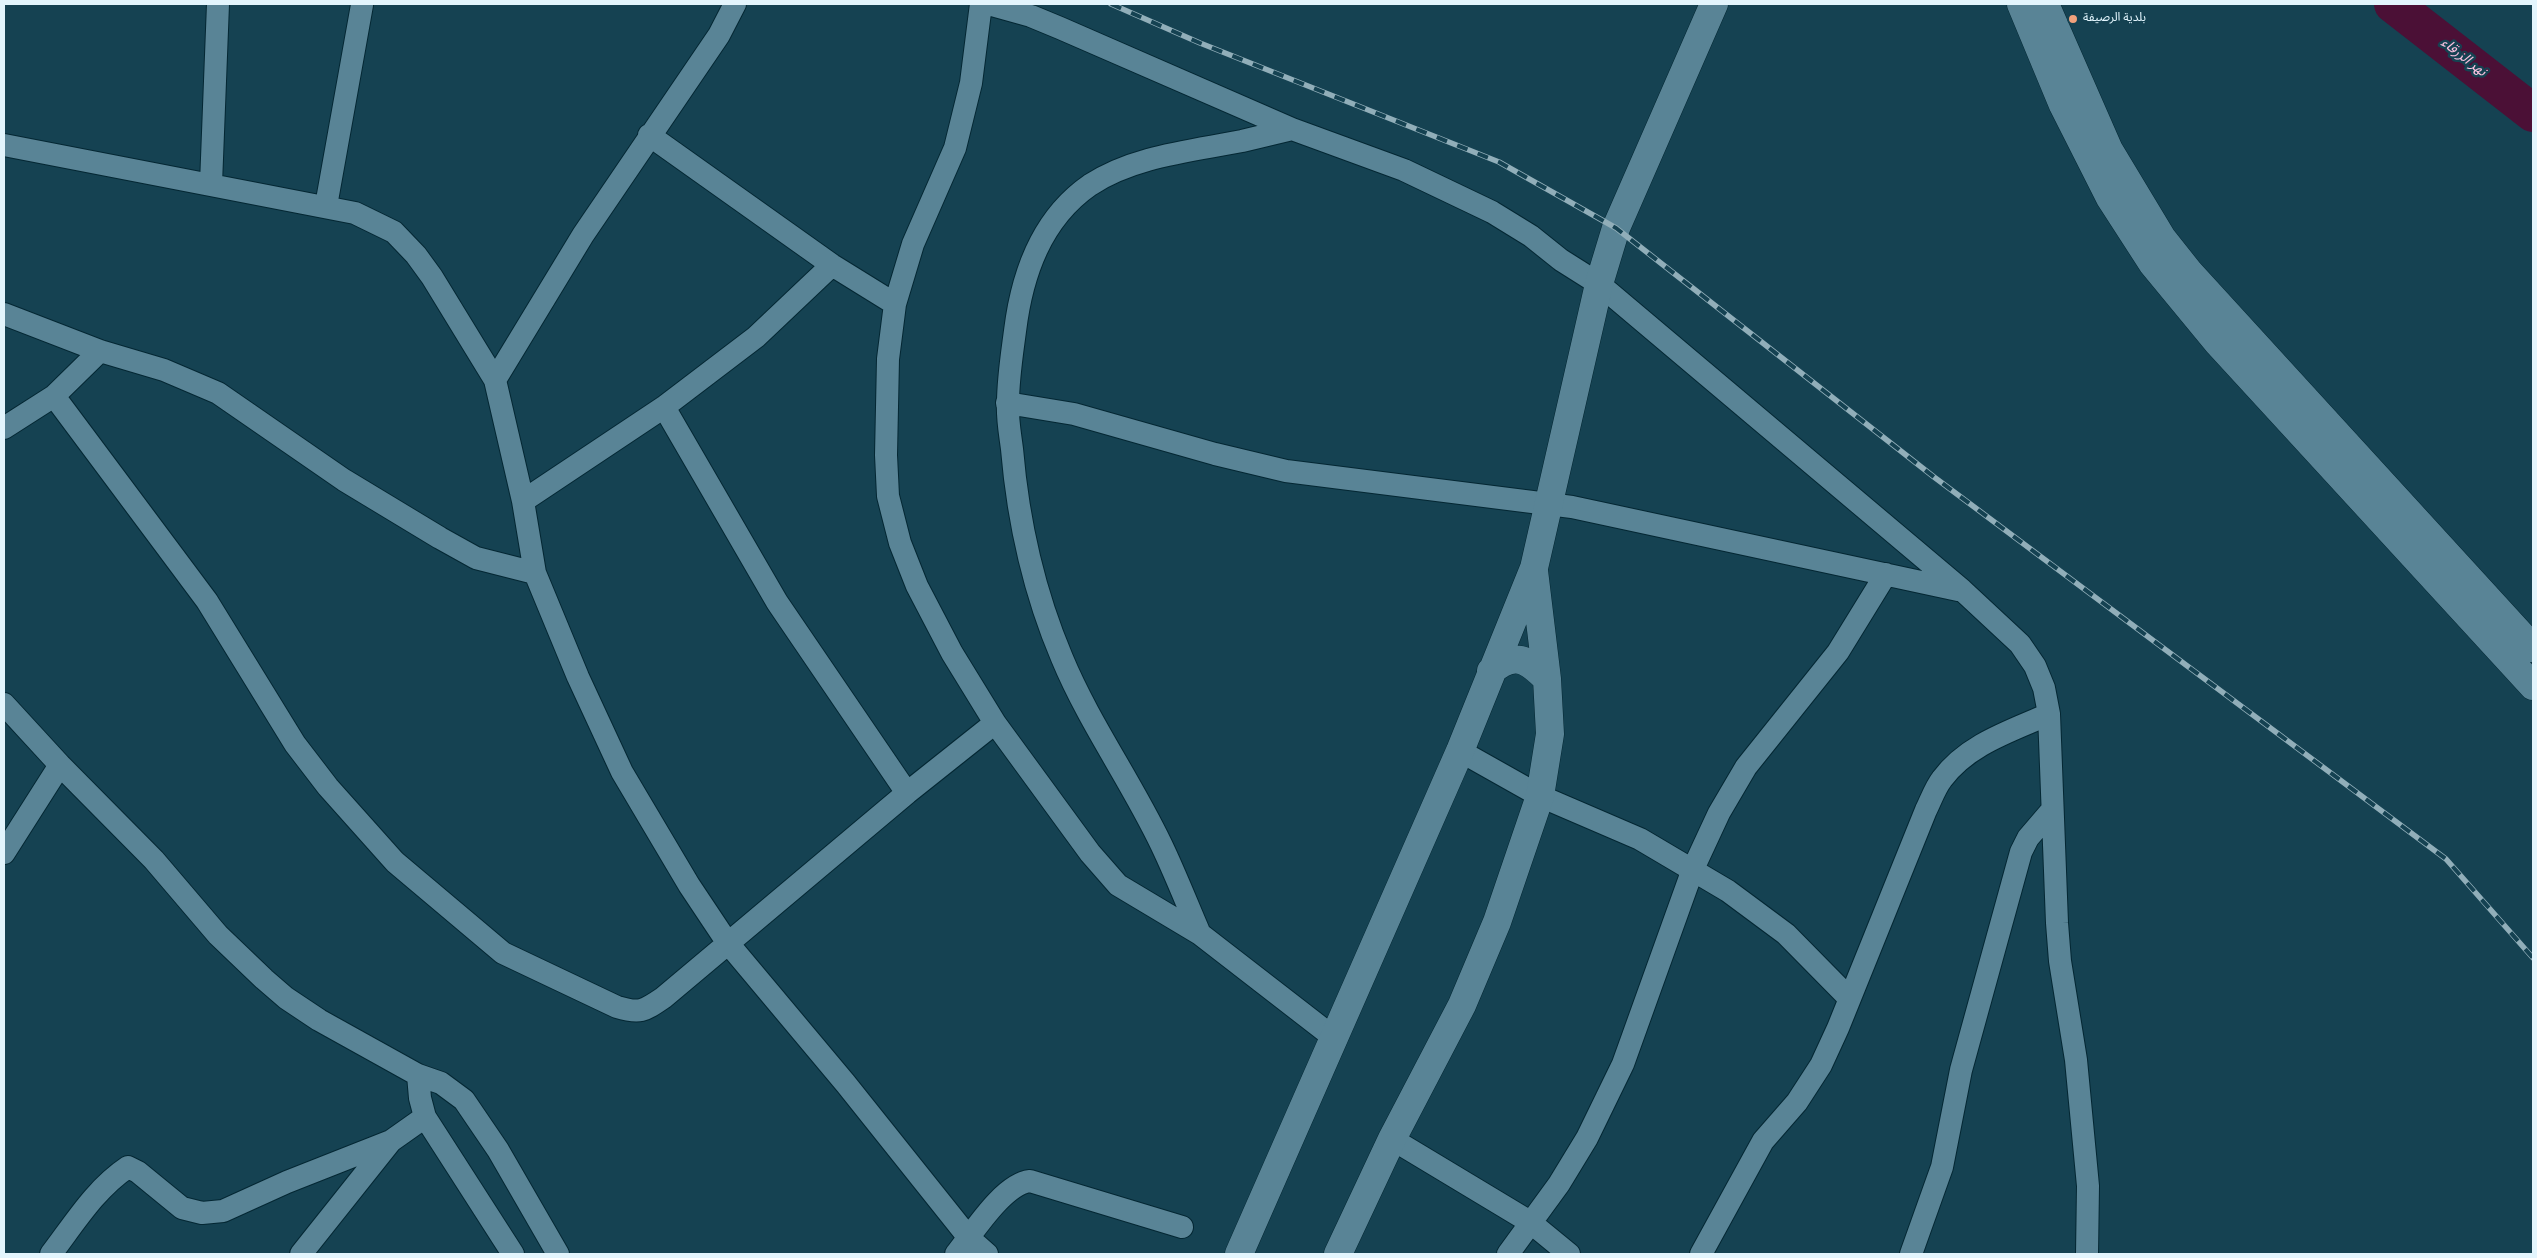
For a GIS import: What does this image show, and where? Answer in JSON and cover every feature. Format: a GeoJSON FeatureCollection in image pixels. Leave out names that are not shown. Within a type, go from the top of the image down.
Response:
{"type":"FeatureCollection","features":[{"type":"Feature","properties":{"kind":"street"},"geometry":{"type":"LineString","coordinates":[[211,184],[218,4]]}},
{"type":"Feature","properties":{"kind":"street"},"geometry":{"type":"LineString","coordinates":[[495,380],[583,235],[719,35],[735,4]]}},
{"type":"Feature","properties":{"kind":"street"},"geometry":{"type":"LineString","coordinates":[[981,4],[971,83],[957,139],[936,194],[913,244],[895,304],[888,359],[886,409],[888,496],[900,543],[917,586],[952,653],[995,723],[1090,853],[1118,885],[1200,934],[1333,1037]]}},
{"type":"Feature","properties":{"kind":"street"},"geometry":{"type":"LineString","coordinates":[[988,4],[1032,16],[1124,54],[1292,129],[1404,170],[1492,212],[1600,284],[1962,590],[2020,644],[2030,658],[2044,688],[2049,714],[2060,962],[2076,1060],[2088,1186],[2087,1254]]}},
{"type":"Feature","properties":{"kind":"street"},"geometry":{"type":"LineString","coordinates":[[1239,1254],[1460,752],[1534,568],[1547,504],[1600,284],[1624,206],[1714,4]]}},
{"type":"Feature","properties":{"kind":"street"},"geometry":{"type":"LineString","coordinates":[[2021,4],[2063,105],[2110,198],[2152,263],[2218,343],[2533,686]]}},
{"type":"Feature","properties":{"kind":"street"},"geometry":{"type":"LineString","coordinates":[[2045,4],[2109,150],[2162,238],[2188,272],[2533,648]]}},
{"type":"Feature","properties":{"kind":"street"},"geometry":{"type":"LineString","coordinates":[[326,206],[362,5]]}},
{"type":"Feature","properties":{"kind":"street"},"geometry":{"type":"LineString","coordinates":[[1200,934],[1161,844],[1075,685],[1052,633],[1032,570],[1015,481],[1008,404],[1016,318],[1027,270],[1042,236],[1058,215],[1078,194],[1109,175],[1145,162],[1202,147],[1242,141],[1292,129]]}},
{"type":"Feature","properties":{"kind":"street"},"geometry":{"type":"LineString","coordinates":[[650,135],[832,265],[895,304]]}},
{"type":"Feature","properties":{"kind":"street"},"geometry":{"type":"LineString","coordinates":[[4,145],[355,213],[394,232],[416,255],[432,277],[495,380],[523,501],[535,574],[578,677],[622,772],[689,885],[727,942],[846,1084],[962,1246],[987,1254]]}},
{"type":"Feature","properties":{"kind":"street"},"geometry":{"type":"LineString","coordinates":[[523,501],[664,407],[756,337],[832,265]]}},
{"type":"Feature","properties":{"kind":"street"},"geometry":{"type":"LineString","coordinates":[[4,314],[100,351],[164,370],[218,393],[344,480],[440,538],[476,558],[535,574]]}},
{"type":"Feature","properties":{"kind":"street"},"geometry":{"type":"LineString","coordinates":[[2218,343],[2238,325]]}},
{"type":"Feature","properties":{"kind":"street"},"geometry":{"type":"LineString","coordinates":[[4,428],[54,396],[100,351]]}},
{"type":"Feature","properties":{"kind":"street"},"geometry":{"type":"LineString","coordinates":[[54,396],[207,601],[295,744],[328,787],[395,862],[503,953],[617,1007],[642,1012],[664,998],[727,942],[995,723]]}},
{"type":"Feature","properties":{"kind":"street"},"geometry":{"type":"LineString","coordinates":[[1008,404],[1074,414],[1214,454],[1286,471],[1547,504],[1962,590]]}},
{"type":"Feature","properties":{"kind":"street"},"geometry":{"type":"LineString","coordinates":[[664,407],[777,602],[907,793]]}},
{"type":"Feature","properties":{"kind":"street"},"geometry":{"type":"LineString","coordinates":[[1338,1254],[1392,1139],[1462,1005],[1497,922],[1540,796],[1550,734],[1547,679],[1534,568]]}},
{"type":"Feature","properties":{"kind":"street"},"geometry":{"type":"LineString","coordinates":[[1508,1254],[1559,1184],[1587,1138],[1623,1064],[1693,869],[1718,813],[1746,767],[1838,652],[1886,574]]}},
{"type":"Feature","properties":{"kind":"street"},"geometry":{"type":"LineString","coordinates":[[1492,671],[1503,662],[1518,659],[1536,668],[1547,679]]}},
{"type":"Feature","properties":{"kind":"street"},"geometry":{"type":"LineString","coordinates":[[4,704],[60,765],[154,860],[218,935],[286,998],[319,1020],[418,1074],[441,1083],[464,1100],[498,1150],[558,1254]]}},
{"type":"Feature","properties":{"kind":"street"},"geometry":{"type":"LineString","coordinates":[[1701,1254],[1763,1141],[1796,1102],[1821,1065],[1838,1028],[1926,810],[1941,780],[1964,755],[1983,744],[2049,714]]}},
{"type":"Feature","properties":{"kind":"street"},"geometry":{"type":"LineString","coordinates":[[1460,752],[1540,796],[1640,838],[1693,869],[1760,913],[1786,934],[1849,998]]}},
{"type":"Feature","properties":{"kind":"street"},"geometry":{"type":"LineString","coordinates":[[4,853],[60,765]]}},
{"type":"Feature","properties":{"kind":"street"},"geometry":{"type":"LineString","coordinates":[[1911,1254],[1942,1167],[1961,1070],[2021,852],[2028,838],[2052,810]]}},
{"type":"Feature","properties":{"kind":"street"},"geometry":{"type":"LineString","coordinates":[[418,1074],[420,1098],[425,1117],[513,1254]]}},
{"type":"Feature","properties":{"kind":"street"},"geometry":{"type":"LineString","coordinates":[[51,1254],[101,1190],[113,1177],[128,1168],[138,1172],[182,1208],[202,1213],[223,1211],[287,1182],[391,1141],[425,1117]]}},
{"type":"Feature","properties":{"kind":"street"},"geometry":{"type":"LineString","coordinates":[[1392,1139],[1530,1222],[1569,1254]]}},
{"type":"Feature","properties":{"kind":"street"},"geometry":{"type":"LineString","coordinates":[[301,1254],[391,1141]]}},
{"type":"Feature","properties":{"kind":"street"},"geometry":{"type":"LineString","coordinates":[[962,1246],[1011,1188],[1030,1181],[1182,1227]]}},
{"type":"Feature","properties":{"kind":"waterway","name":"نهر الزرقاء"},"geometry":{"type":"LineString","coordinates":[[2393,4],[2533,113]]}},
{"type":"Feature","properties":{"kind":"railway"},"geometry":{"type":"LineString","coordinates":[[1111,4],[1200,43],[1499,162],[1616,228],[1934,477],[2446,859],[2533,958]]}},
{"type":"Feature","properties":{"kind":"place","name":"بلدية الرصيفة"},"geometry":{"type":"Point","coordinates":[2073,19]}}]}
